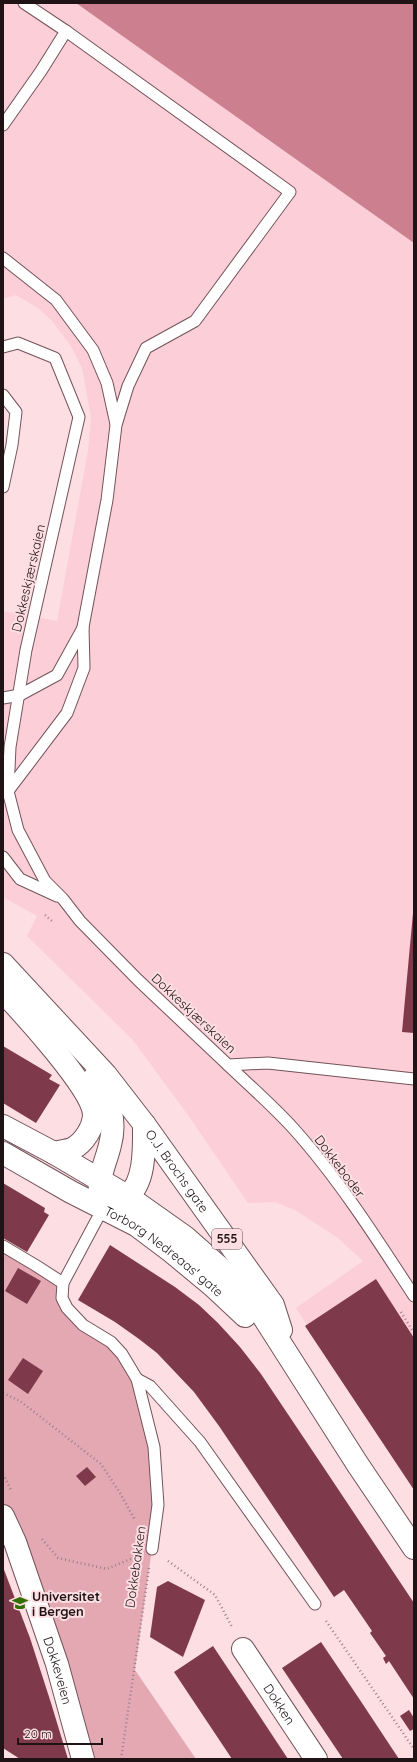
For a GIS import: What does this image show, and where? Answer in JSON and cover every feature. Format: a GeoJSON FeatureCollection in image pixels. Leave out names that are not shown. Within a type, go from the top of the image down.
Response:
{"type":"FeatureCollection","features":[{"type":"Feature","properties":{"kind":"main road","name":"O.J. Brochs gate"},"geometry":{"type":"LineString","coordinates":[[3,964],[106,1075],[144,1124],[273,1305],[292,1363]]}},
{"type":"Feature","properties":{"kind":"main road"},"geometry":{"type":"LineString","coordinates":[[3,992],[59,1056],[81,1087],[90,1102],[94,1113],[90,1131],[79,1144],[71,1149],[54,1153]]}},
{"type":"Feature","properties":{"kind":"main road","name":"O.J. Brochs gate"},"geometry":{"type":"LineString","coordinates":[[61,1028],[106,1095],[111,1109],[112,1126],[110,1145],[100,1179],[99,1192],[104,1208]]}},
{"type":"Feature","properties":{"kind":"main road","name":"O.J. Brochs gate"},"geometry":{"type":"LineString","coordinates":[[127,1196],[139,1180],[144,1155],[144,1124]]}},
{"type":"Feature","properties":{"kind":"main road","name":"555"},"geometry":{"type":"LineString","coordinates":[[3,1126],[54,1153],[127,1196]]}},
{"type":"Feature","properties":{"kind":"main road","name":"555"},"geometry":{"type":"LineString","coordinates":[[3,1153],[71,1192],[104,1208]]}},
{"type":"Feature","properties":{"kind":"main road","name":"Torborg Nedreaas' gate"},"geometry":{"type":"LineString","coordinates":[[104,1208],[127,1196],[185,1237],[219,1267],[261,1313],[292,1363],[414,1548]]}},
{"type":"Feature","properties":{"kind":"main road","name":"Torborg Nedreaas' gate"},"geometry":{"type":"LineString","coordinates":[[104,1208],[136,1225],[178,1257],[213,1286],[292,1363]]}},
{"type":"Feature","properties":{"kind":"main road","name":"Dokkeveien"},"geometry":{"type":"LineString","coordinates":[[3,1516],[16,1542],[57,1664],[83,1759]]}},
{"type":"Feature","properties":{"kind":"main road","name":"Dokken"},"geometry":{"type":"LineString","coordinates":[[243,1649],[316,1759]]}},
{"type":"Feature","properties":{"kind":"lane"},"geometry":{"type":"LineString","coordinates":[[6,792],[67,713],[84,668],[83,627],[107,500],[116,425],[128,386],[146,348],[195,321],[290,192],[66,31],[24,3]]}},
{"type":"Feature","properties":{"kind":"lane"},"geometry":{"type":"LineString","coordinates":[[3,125],[41,71],[66,31]]}},
{"type":"Feature","properties":{"kind":"lane"},"geometry":{"type":"LineString","coordinates":[[3,258],[56,300],[93,350],[107,383],[116,425]]}},
{"type":"Feature","properties":{"kind":"lane","name":"Dokkeskjærskaien"},"geometry":{"type":"LineString","coordinates":[[3,347],[18,343],[55,358],[79,417],[26,650],[20,695],[10,747],[6,792],[18,830],[45,881],[63,899],[80,921],[138,980],[228,1065],[268,1063],[414,1079]]}},
{"type":"Feature","properties":{"kind":"lane"},"geometry":{"type":"LineString","coordinates":[[3,395],[16,412],[12,445],[3,487]]}},
{"type":"Feature","properties":{"kind":"lane"},"geometry":{"type":"LineString","coordinates":[[3,698],[20,695],[57,675],[83,627]]}},
{"type":"Feature","properties":{"kind":"lane","name":"Dokkeskjærskaien"},"geometry":{"type":"LineString","coordinates":[[3,857],[20,879],[63,899]]}},
{"type":"Feature","properties":{"kind":"lane","name":"Dokkeboder"},"geometry":{"type":"LineString","coordinates":[[228,1065],[293,1128],[318,1158],[379,1242],[414,1296]]}},
{"type":"Feature","properties":{"kind":"lane"},"geometry":{"type":"LineString","coordinates":[[3,1246],[63,1283],[104,1208]]}},
{"type":"Feature","properties":{"kind":"lane","name":"Dokkebakken"},"geometry":{"type":"LineString","coordinates":[[63,1283],[62,1298],[67,1308],[83,1325],[112,1342],[122,1354],[137,1379],[154,1448],[158,1505],[152,1549]]}},
{"type":"Feature","properties":{"kind":"lane","name":"Dokkebakken"},"geometry":{"type":"LineString","coordinates":[[137,1379],[150,1386],[200,1442],[315,1604]]}},
{"type":"Feature","properties":{"kind":"path"},"geometry":{"type":"LineString","coordinates":[[3,1394],[20,1401],[101,1464],[120,1493],[152,1549],[215,1595],[243,1649]]}},
{"type":"Feature","properties":{"kind":"path"},"geometry":{"type":"LineString","coordinates":[[38,1534],[58,1558],[107,1569],[152,1549]]}},
{"type":"Feature","properties":{"kind":"path","name":"Dokkebakken"},"geometry":{"type":"LineString","coordinates":[[121,1759],[152,1549]]}},
{"type":"Feature","properties":{"kind":"path"},"geometry":{"type":"LineString","coordinates":[[315,1604],[414,1749]]}},
{"type":"Feature","properties":{"kind":"shaded area"},"geometry":{"type":"Polygon","coordinates":[[[3,3],[76,3],[414,243],[414,1489],[296,1308],[363,1261],[338,1238],[295,1210],[275,1202],[248,1203],[188,1115],[132,1039],[27,936],[37,916],[3,897],[3,611],[57,621],[88,451],[91,417],[82,368],[71,346],[52,321],[38,308],[16,295],[3,299],[3,3]]]}},
{"type":"Feature","properties":{"kind":"shaded area"},"geometry":{"type":"Polygon","coordinates":[[[76,3],[414,3],[414,243],[76,3]]]}},
{"type":"Feature","properties":{"kind":"shaded area"},"geometry":{"type":"Polygon","coordinates":[[[3,1253],[63,1283],[67,1308],[111,1342],[137,1379],[158,1505],[135,1670],[196,1759],[83,1759],[3,1516],[3,1253]]]}},
{"type":"Feature","properties":{"kind":"building"},"geometry":{"type":"Polygon","coordinates":[[[414,913],[414,1033],[402,1032],[414,913]]]}},
{"type":"Feature","properties":{"kind":"building"},"geometry":{"type":"Polygon","coordinates":[[[3,1046],[52,1075],[49,1079],[60,1085],[36,1123],[3,1103],[3,1046]]]}},
{"type":"Feature","properties":{"kind":"building"},"geometry":{"type":"Polygon","coordinates":[[[3,1183],[45,1208],[44,1212],[49,1215],[27,1252],[3,1238],[3,1183]]]}},
{"type":"Feature","properties":{"kind":"building"},"geometry":{"type":"Polygon","coordinates":[[[110,1245],[175,1287],[199,1305],[218,1323],[240,1347],[261,1374],[324,1468],[414,1603],[414,1699],[389,1661],[386,1664],[383,1658],[386,1656],[370,1633],[372,1631],[344,1590],[334,1597],[219,1426],[194,1392],[157,1353],[115,1322],[78,1300],[110,1245]]]}},
{"type":"Feature","properties":{"kind":"building"},"geometry":{"type":"Polygon","coordinates":[[[18,1268],[41,1281],[27,1304],[5,1291],[18,1268]]]}},
{"type":"Feature","properties":{"kind":"building"},"geometry":{"type":"Polygon","coordinates":[[[376,1279],[414,1338],[414,1490],[305,1326],[376,1279]]]}},
{"type":"Feature","properties":{"kind":"building"},"geometry":{"type":"Polygon","coordinates":[[[23,1358],[43,1371],[28,1394],[8,1380],[23,1358]]]}},
{"type":"Feature","properties":{"kind":"building"},"geometry":{"type":"Polygon","coordinates":[[[87,1467],[96,1477],[85,1486],[76,1476],[87,1467]]]}},
{"type":"Feature","properties":{"kind":"building","name":"Universitet i Bergen"},"geometry":{"type":"Polygon","coordinates":[[[3,1567],[30,1638],[68,1759],[20,1759],[3,1748],[3,1567]]]}},
{"type":"Feature","properties":{"kind":"building"},"geometry":{"type":"Polygon","coordinates":[[[168,1581],[205,1600],[183,1657],[150,1637],[157,1587],[168,1581]]]}},
{"type":"Feature","properties":{"kind":"building"},"geometry":{"type":"Polygon","coordinates":[[[321,1642],[399,1759],[343,1759],[282,1668],[321,1642]]]}},
{"type":"Feature","properties":{"kind":"building"},"geometry":{"type":"Polygon","coordinates":[[[213,1646],[288,1759],[232,1759],[174,1672],[213,1646]]]}},
{"type":"Feature","properties":{"kind":"building"},"geometry":{"type":"Polygon","coordinates":[[[409,1710],[414,1718],[414,1729],[410,1731],[400,1716],[409,1710]]]}},
{"type":"Feature","properties":{"kind":"place","name":"Universitet i Bergen"},"geometry":{"type":"Point","coordinates":[20,1603]}}]}
